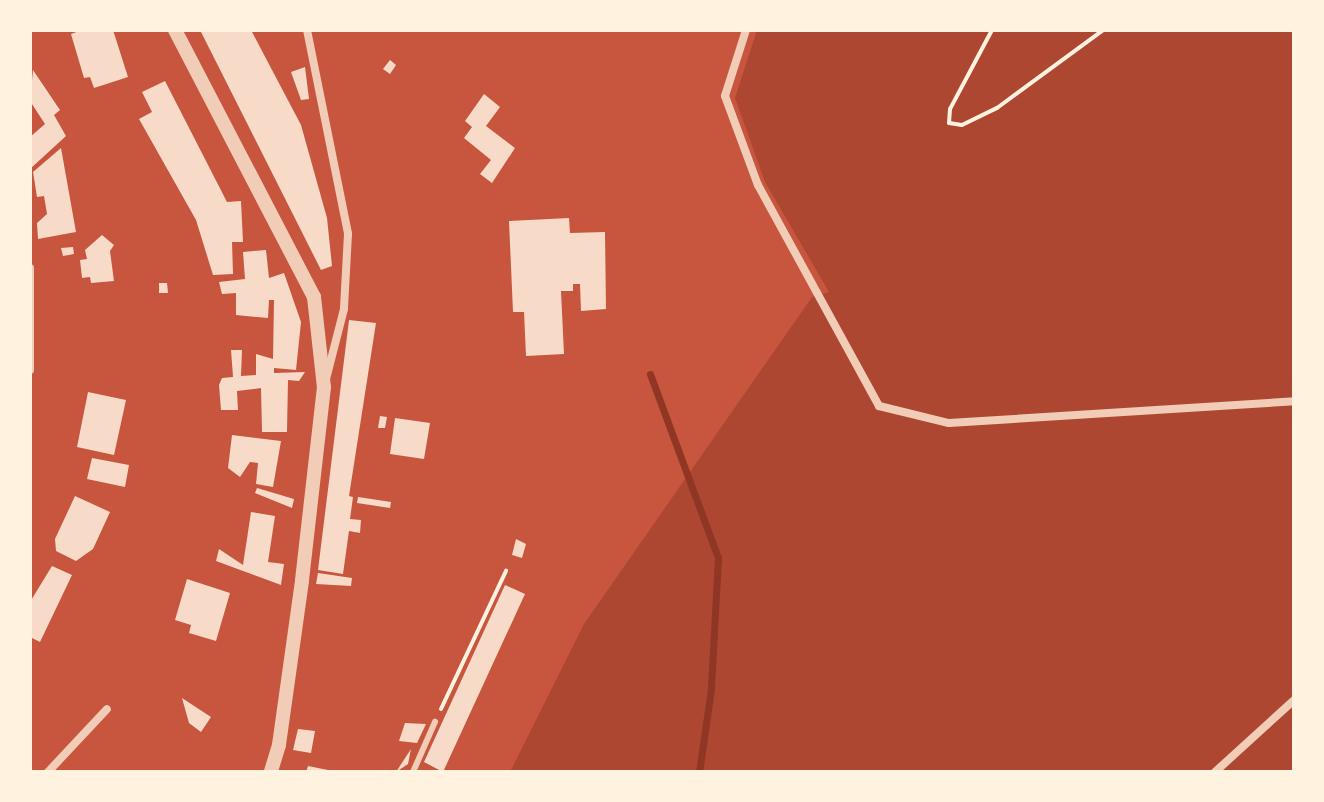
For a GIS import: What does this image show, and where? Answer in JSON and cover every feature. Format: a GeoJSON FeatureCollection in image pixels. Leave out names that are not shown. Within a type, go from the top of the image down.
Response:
{"type":"FeatureCollection","features":[{"type":"Feature","properties":{"kind":"street"},"geometry":{"type":"LineString","coordinates":[[175,30],[314,297],[324,387]]}},
{"type":"Feature","properties":{"kind":"street"},"geometry":{"type":"LineString","coordinates":[[271,772],[288,685],[324,387],[344,309],[348,234],[307,30]]}},
{"type":"Feature","properties":{"kind":"street"},"geometry":{"type":"LineString","coordinates":[[746,30],[725,96],[758,185],[879,406],[949,423],[1294,401]]}},
{"type":"Feature","properties":{"kind":"street"},"geometry":{"type":"LineString","coordinates":[[30,268],[30,370]]}},
{"type":"Feature","properties":{"kind":"street"},"geometry":{"type":"LineString","coordinates":[[1215,772],[1294,700]]}},
{"type":"Feature","properties":{"kind":"street"},"geometry":{"type":"LineString","coordinates":[[48,772],[107,709]]}},
{"type":"Feature","properties":{"kind":"lane"},"geometry":{"type":"LineString","coordinates":[[413,772],[435,722]]}},
{"type":"Feature","properties":{"kind":"path"},"geometry":{"type":"LineString","coordinates":[[992,30],[950,109],[949,123],[962,125],[997,108],[1103,30]]}},
{"type":"Feature","properties":{"kind":"path"},"geometry":{"type":"LineString","coordinates":[[435,722],[506,571]]}},
{"type":"Feature","properties":{"kind":"shaded area"},"geometry":{"type":"Polygon","coordinates":[[[757,30],[1294,30],[1294,772],[510,772],[584,624],[812,297],[829,292],[765,182],[735,98],[757,30]]]}},
{"type":"Feature","properties":{"kind":"building"},"geometry":{"type":"Polygon","coordinates":[[[82,30],[113,30],[128,77],[94,88],[90,77],[84,78],[71,34],[82,30]]]}},
{"type":"Feature","properties":{"kind":"building"},"geometry":{"type":"Polygon","coordinates":[[[200,30],[251,30],[301,125],[327,218],[332,266],[321,270],[200,30]]]}},
{"type":"Feature","properties":{"kind":"building"},"geometry":{"type":"Polygon","coordinates":[[[390,60],[396,65],[390,74],[383,69],[390,60]]]}},
{"type":"Feature","properties":{"kind":"building"},"geometry":{"type":"Polygon","coordinates":[[[305,67],[309,99],[301,100],[291,72],[305,67]]]}},
{"type":"Feature","properties":{"kind":"building"},"geometry":{"type":"Polygon","coordinates":[[[33,70],[60,110],[54,115],[66,136],[30,169],[30,137],[45,124],[30,101],[33,70]]]}},
{"type":"Feature","properties":{"kind":"building"},"geometry":{"type":"Polygon","coordinates":[[[165,81],[227,202],[241,201],[243,242],[232,242],[233,274],[213,275],[196,220],[139,119],[152,112],[142,92],[165,81]]]}},
{"type":"Feature","properties":{"kind":"building"},"geometry":{"type":"Polygon","coordinates":[[[484,94],[500,107],[486,126],[515,148],[492,183],[480,174],[491,160],[464,138],[472,127],[465,121],[484,94]]]}},
{"type":"Feature","properties":{"kind":"building"},"geometry":{"type":"Polygon","coordinates":[[[61,148],[76,232],[38,239],[37,223],[47,214],[44,196],[37,197],[33,172],[61,148]]]}},
{"type":"Feature","properties":{"kind":"building"},"geometry":{"type":"Polygon","coordinates":[[[569,218],[570,233],[605,232],[606,309],[581,311],[580,284],[573,284],[573,291],[561,291],[564,354],[526,356],[524,312],[513,312],[509,221],[569,218]]]}},
{"type":"Feature","properties":{"kind":"building"},"geometry":{"type":"Polygon","coordinates":[[[102,235],[114,245],[110,251],[114,281],[91,283],[90,277],[82,278],[80,260],[87,259],[85,250],[102,235]]]}},
{"type":"Feature","properties":{"kind":"building"},"geometry":{"type":"Polygon","coordinates":[[[73,247],[74,254],[63,256],[61,248],[73,247]]]}},
{"type":"Feature","properties":{"kind":"building"},"geometry":{"type":"Polygon","coordinates":[[[266,250],[269,278],[284,273],[301,322],[296,370],[274,368],[274,373],[305,372],[299,381],[288,380],[287,432],[262,432],[261,388],[237,391],[238,410],[221,410],[219,385],[222,378],[233,377],[231,350],[242,350],[241,376],[256,375],[256,354],[273,359],[274,300],[269,300],[268,318],[236,315],[236,293],[222,294],[219,282],[245,279],[243,252],[266,250]]]}},
{"type":"Feature","properties":{"kind":"building"},"geometry":{"type":"Polygon","coordinates":[[[159,283],[167,283],[168,293],[159,293],[159,283]]]}},
{"type":"Feature","properties":{"kind":"building"},"geometry":{"type":"Polygon","coordinates":[[[349,320],[376,323],[349,496],[353,497],[350,519],[361,520],[360,533],[349,531],[343,574],[318,570],[349,320]]]}},
{"type":"Feature","properties":{"kind":"building"},"geometry":{"type":"Polygon","coordinates":[[[88,392],[126,400],[114,455],[77,447],[88,392]]]}},
{"type":"Feature","properties":{"kind":"building"},"geometry":{"type":"Polygon","coordinates":[[[380,416],[387,417],[385,428],[378,428],[380,416]]]}},
{"type":"Feature","properties":{"kind":"building"},"geometry":{"type":"Polygon","coordinates":[[[395,418],[430,423],[424,459],[390,454],[395,418]]]}},
{"type":"Feature","properties":{"kind":"building"},"geometry":{"type":"Polygon","coordinates":[[[232,435],[281,441],[273,487],[256,484],[258,463],[250,462],[240,477],[228,468],[232,435]]]}},
{"type":"Feature","properties":{"kind":"building"},"geometry":{"type":"Polygon","coordinates":[[[92,458],[129,465],[125,487],[87,479],[92,458]]]}},
{"type":"Feature","properties":{"kind":"building"},"geometry":{"type":"Polygon","coordinates":[[[257,488],[294,499],[292,508],[255,493],[257,488]]]}},
{"type":"Feature","properties":{"kind":"building"},"geometry":{"type":"Polygon","coordinates":[[[75,496],[110,512],[93,549],[76,561],[56,551],[55,539],[75,496]]]}},
{"type":"Feature","properties":{"kind":"building"},"geometry":{"type":"Polygon","coordinates":[[[358,497],[391,502],[390,508],[357,503],[358,497]]]}},
{"type":"Feature","properties":{"kind":"building"},"geometry":{"type":"Polygon","coordinates":[[[251,512],[275,516],[268,562],[284,564],[281,585],[216,561],[219,549],[243,565],[251,512]]]}},
{"type":"Feature","properties":{"kind":"building"},"geometry":{"type":"Polygon","coordinates":[[[516,539],[526,544],[522,558],[512,555],[516,539]]]}},
{"type":"Feature","properties":{"kind":"building"},"geometry":{"type":"Polygon","coordinates":[[[52,566],[72,575],[40,642],[30,637],[30,602],[52,566]]]}},
{"type":"Feature","properties":{"kind":"building"},"geometry":{"type":"Polygon","coordinates":[[[318,573],[352,578],[351,586],[316,584],[318,573]]]}},
{"type":"Feature","properties":{"kind":"building"},"geometry":{"type":"Polygon","coordinates":[[[187,579],[230,593],[216,641],[189,633],[191,625],[175,620],[187,579]]]}},
{"type":"Feature","properties":{"kind":"building"},"geometry":{"type":"Polygon","coordinates":[[[505,585],[525,594],[443,772],[424,762],[505,585]]]}},
{"type":"Feature","properties":{"kind":"building"},"geometry":{"type":"Polygon","coordinates":[[[182,698],[211,717],[201,732],[189,723],[182,698]]]}},
{"type":"Feature","properties":{"kind":"building"},"geometry":{"type":"Polygon","coordinates":[[[405,723],[426,724],[417,743],[399,741],[405,723]]]}},
{"type":"Feature","properties":{"kind":"building"},"geometry":{"type":"Polygon","coordinates":[[[298,729],[315,731],[311,753],[293,750],[298,729]]]}},
{"type":"Feature","properties":{"kind":"building"},"geometry":{"type":"Polygon","coordinates":[[[411,749],[408,764],[396,772],[411,749]]]}},
{"type":"Feature","properties":{"kind":"building"},"geometry":{"type":"Polygon","coordinates":[[[308,766],[333,771],[333,772],[306,772],[308,766]]]}},
{"type":"Feature","properties":{"kind":"waterway"},"geometry":{"type":"LineString","coordinates":[[650,374],[718,558],[711,689],[699,772]]}}]}
